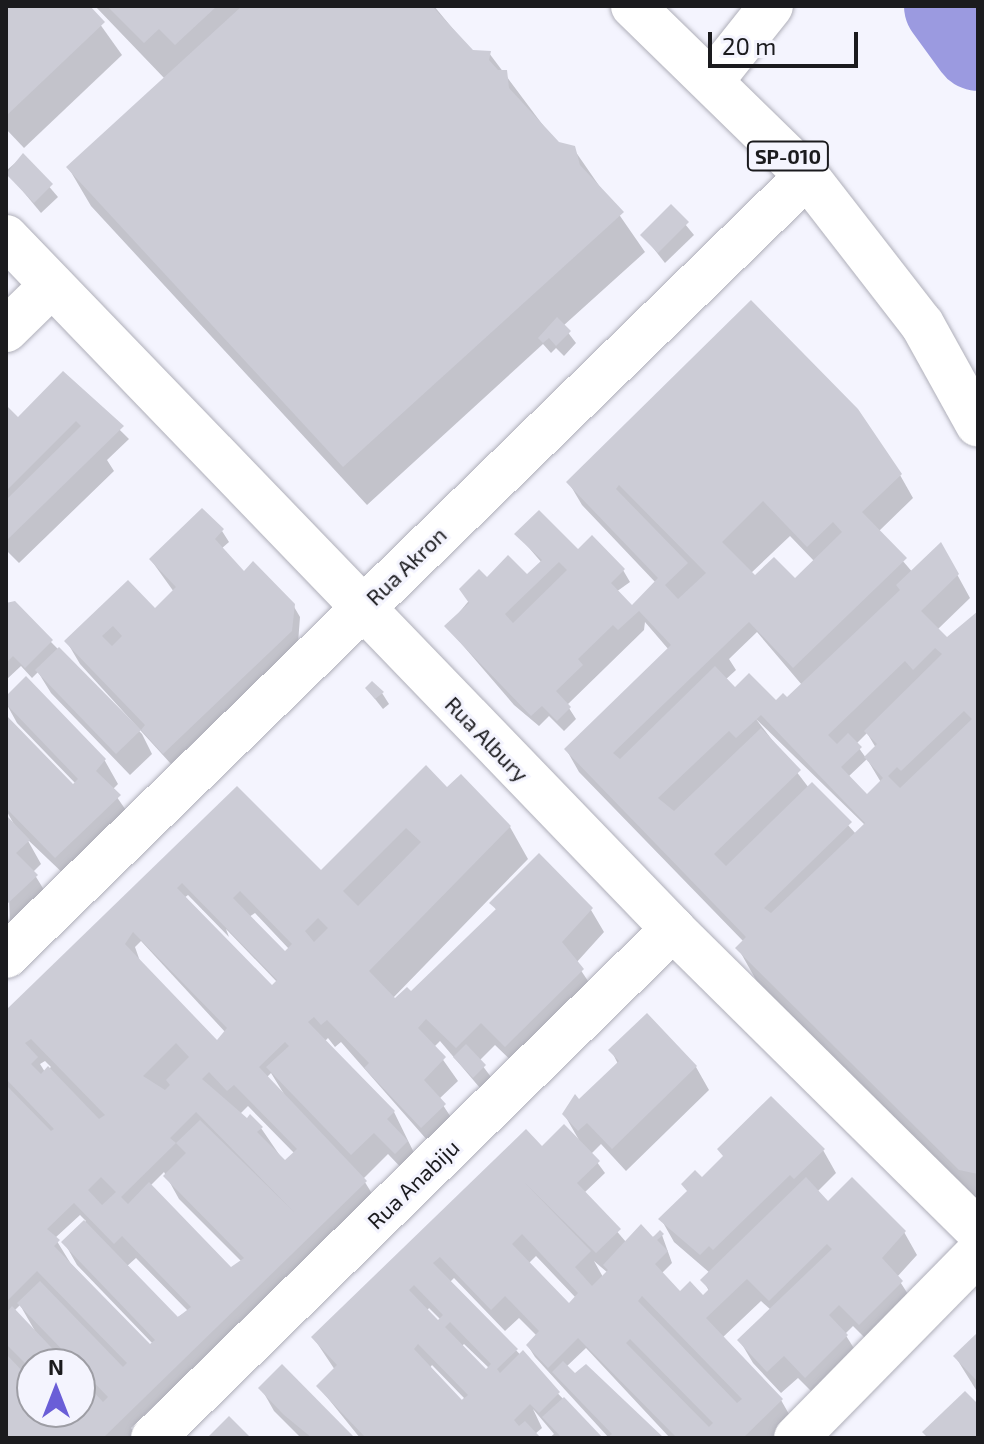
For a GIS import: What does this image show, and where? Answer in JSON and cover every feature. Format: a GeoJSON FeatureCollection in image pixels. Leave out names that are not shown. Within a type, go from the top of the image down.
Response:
{"type":"FeatureCollection","features":[{"type":"Feature","properties":{"kind":"main road","name":"SP-010"},"geometry":{"type":"LineString","coordinates":[[633,6],[713,79],[807,176],[922,324],[978,425]]}},
{"type":"Feature","properties":{"kind":"main road"},"geometry":{"type":"LineString","coordinates":[[713,79],[771,6]]}},
{"type":"Feature","properties":{"kind":"main road","name":"Rua Akron"},"geometry":{"type":"LineString","coordinates":[[6,956],[807,176]]}},
{"type":"Feature","properties":{"kind":"main road","name":"Rua Albury"},"geometry":{"type":"LineString","coordinates":[[6,237],[362,610],[673,929],[978,1231]]}},
{"type":"Feature","properties":{"kind":"main road"},"geometry":{"type":"LineString","coordinates":[[6,330],[52,285]]}},
{"type":"Feature","properties":{"kind":"main road"},"geometry":{"type":"LineString","coordinates":[[922,324],[978,354]]}},
{"type":"Feature","properties":{"kind":"main road","name":"Rua Anabiju"},"geometry":{"type":"LineString","coordinates":[[153,1438],[673,929]]}},
{"type":"Feature","properties":{"kind":"main road"},"geometry":{"type":"LineString","coordinates":[[796,1438],[978,1253]]}},
{"type":"Feature","properties":{"kind":"building"},"geometry":{"type":"Polygon","coordinates":[[[6,6],[90,6],[105,22],[6,116],[6,6]]]}},
{"type":"Feature","properties":{"kind":"building"},"geometry":{"type":"Polygon","coordinates":[[[107,6],[217,6],[175,45],[159,29],[144,43],[107,6]]]}},
{"type":"Feature","properties":{"kind":"building"},"geometry":{"type":"Polygon","coordinates":[[[242,6],[432,6],[473,50],[491,51],[489,60],[498,70],[507,70],[509,88],[559,142],[575,146],[580,165],[624,212],[343,467],[66,167],[242,6]]]}},
{"type":"Feature","properties":{"kind":"building"},"geometry":{"type":"Polygon","coordinates":[[[23,153],[53,184],[34,203],[6,174],[23,153]]]}},
{"type":"Feature","properties":{"kind":"building"},"geometry":{"type":"Polygon","coordinates":[[[671,204],[689,222],[658,253],[640,235],[671,204]]]}},
{"type":"Feature","properties":{"kind":"building"},"geometry":{"type":"Polygon","coordinates":[[[751,300],[858,409],[902,474],[862,512],[907,558],[793,668],[749,622],[613,753],[620,759],[715,666],[735,687],[749,673],[776,700],[783,693],[787,697],[900,590],[896,585],[941,542],[959,574],[921,611],[947,637],[978,611],[978,1174],[959,1170],[735,948],[746,937],[564,749],[671,645],[639,611],[618,630],[613,625],[578,659],[583,665],[556,691],[571,707],[557,721],[542,706],[531,716],[444,626],[469,603],[459,589],[479,569],[487,577],[508,555],[527,574],[542,560],[514,534],[539,510],[578,549],[592,535],[625,569],[611,583],[632,605],[658,578],[566,482],[751,300]],[[619,485],[616,489],[688,563],[665,585],[678,599],[706,573],[619,485]],[[763,501],[722,542],[755,575],[774,557],[795,578],[842,532],[833,522],[807,547],[763,501]],[[559,562],[505,614],[513,623],[567,570],[559,562]],[[935,648],[913,670],[905,661],[828,735],[837,744],[848,733],[862,747],[841,767],[867,794],[883,778],[864,757],[877,744],[864,731],[942,654],[935,648]],[[964,711],[901,771],[897,767],[888,776],[900,788],[972,719],[964,711]],[[761,715],[736,738],[729,731],[658,798],[674,811],[761,728],[801,770],[714,854],[726,866],[812,782],[852,822],[764,908],[771,913],[865,823],[761,715]]]}},
{"type":"Feature","properties":{"kind":"building"},"geometry":{"type":"Polygon","coordinates":[[[557,317],[571,331],[556,346],[549,338],[543,343],[538,338],[557,317]]]}},
{"type":"Feature","properties":{"kind":"building"},"geometry":{"type":"Polygon","coordinates":[[[63,371],[124,426],[6,541],[6,500],[81,426],[76,421],[6,491],[6,405],[18,417],[63,371]]]}},
{"type":"Feature","properties":{"kind":"building"},"geometry":{"type":"Polygon","coordinates":[[[202,508],[224,529],[215,539],[244,571],[253,561],[295,604],[292,631],[163,754],[141,730],[145,725],[64,641],[128,580],[155,608],[176,587],[149,559],[202,508]],[[113,626],[102,636],[112,646],[122,636],[113,626]]]}},
{"type":"Feature","properties":{"kind":"building"},"geometry":{"type":"Polygon","coordinates":[[[15,601],[53,640],[25,668],[13,656],[6,663],[6,603],[15,601]]]}},
{"type":"Feature","properties":{"kind":"building"},"geometry":{"type":"Polygon","coordinates":[[[59,647],[141,730],[116,754],[35,670],[59,647]]]}},
{"type":"Feature","properties":{"kind":"building"},"geometry":{"type":"Polygon","coordinates":[[[26,676],[106,759],[96,771],[121,795],[55,858],[6,808],[6,715],[73,784],[78,779],[6,704],[6,696],[26,676]]]}},
{"type":"Feature","properties":{"kind":"building"},"geometry":{"type":"Polygon","coordinates":[[[372,681],[384,692],[375,699],[365,688],[372,681]]]}},
{"type":"Feature","properties":{"kind":"building"},"geometry":{"type":"Polygon","coordinates":[[[426,765],[447,787],[461,774],[511,826],[369,971],[395,998],[407,987],[411,991],[496,909],[489,903],[539,853],[593,908],[562,942],[584,969],[505,1047],[481,1023],[456,1048],[426,1019],[418,1028],[446,1057],[424,1080],[446,1104],[421,1128],[364,1068],[369,1063],[327,1020],[321,1025],[314,1017],[308,1022],[395,1111],[387,1119],[408,1141],[395,1154],[374,1133],[351,1155],[266,1067],[289,1046],[285,1042],[259,1067],[367,1181],[103,1438],[6,1438],[6,1354],[16,1364],[16,1428],[96,1428],[96,1394],[103,1402],[108,1397],[96,1385],[96,1348],[61,1348],[17,1303],[40,1281],[123,1367],[127,1363],[37,1271],[6,1302],[6,1085],[51,1131],[54,1129],[6,1079],[6,1010],[237,786],[321,870],[426,765]],[[406,828],[343,891],[358,906],[421,842],[406,828]],[[182,883],[177,888],[272,985],[277,980],[182,883]],[[240,891],[233,898],[285,951],[292,944],[240,891]],[[318,918],[305,931],[314,942],[328,928],[318,918]],[[133,932],[125,944],[217,1040],[227,1028],[133,932]],[[31,1039],[25,1043],[38,1057],[31,1064],[41,1074],[48,1066],[99,1119],[105,1115],[31,1039]],[[176,1043],[143,1076],[165,1090],[170,1085],[166,1080],[189,1057],[176,1043]],[[209,1072],[202,1079],[247,1118],[250,1114],[263,1127],[257,1132],[285,1160],[297,1149],[234,1085],[227,1091],[209,1072]],[[196,1112],[170,1138],[176,1143],[200,1120],[294,1212],[196,1112]],[[176,1143],[121,1197],[128,1204],[149,1182],[231,1267],[244,1258],[163,1176],[186,1153],[176,1143]],[[101,1177],[88,1190],[102,1205],[116,1192],[101,1177]],[[74,1203],[47,1229],[60,1240],[54,1246],[150,1344],[155,1340],[61,1242],[84,1220],[178,1317],[191,1307],[122,1236],[114,1244],[74,1203]]]}},
{"type":"Feature","properties":{"kind":"building"},"geometry":{"type":"Polygon","coordinates":[[[6,815],[30,840],[16,853],[38,875],[6,905],[6,815]]]}},
{"type":"Feature","properties":{"kind":"building"},"geometry":{"type":"Polygon","coordinates":[[[647,1013],[697,1066],[612,1149],[587,1123],[578,1131],[562,1114],[575,1094],[579,1099],[619,1061],[608,1050],[647,1013]]]}},
{"type":"Feature","properties":{"kind":"building"},"geometry":{"type":"Polygon","coordinates":[[[466,1044],[486,1065],[473,1078],[453,1057],[466,1044]]]}},
{"type":"Feature","properties":{"kind":"building"},"geometry":{"type":"Polygon","coordinates":[[[771,1096],[825,1149],[794,1179],[790,1175],[713,1250],[709,1246],[700,1255],[658,1219],[687,1191],[681,1184],[695,1170],[702,1177],[723,1156],[717,1149],[771,1096]]]}},
{"type":"Feature","properties":{"kind":"building"},"geometry":{"type":"Polygon","coordinates":[[[564,1124],[600,1161],[577,1183],[621,1229],[596,1253],[524,1182],[591,1251],[575,1267],[592,1286],[608,1270],[603,1265],[641,1224],[653,1237],[660,1230],[664,1234],[657,1240],[668,1251],[655,1264],[680,1291],[690,1281],[703,1295],[709,1289],[700,1280],[806,1177],[828,1201],[852,1177],[906,1231],[882,1258],[903,1281],[859,1325],[839,1305],[829,1315],[848,1335],[805,1378],[784,1356],[767,1372],[737,1340],[832,1249],[827,1244],[769,1301],[747,1279],[706,1318],[783,1399],[743,1438],[677,1438],[578,1338],[548,1368],[526,1345],[539,1331],[505,1296],[491,1310],[440,1257],[433,1263],[518,1349],[497,1369],[500,1373],[523,1350],[560,1392],[539,1413],[530,1404],[514,1420],[519,1426],[525,1421],[541,1438],[366,1438],[316,1386],[337,1365],[311,1337],[526,1129],[542,1146],[564,1124]],[[522,1234],[512,1244],[569,1303],[578,1293],[522,1234]],[[414,1285],[409,1290],[438,1320],[443,1315],[414,1285]],[[642,1296],[638,1301],[737,1403],[742,1399],[642,1296]],[[450,1322],[445,1327],[486,1369],[491,1364],[450,1322]],[[630,1339],[626,1343],[709,1427],[713,1423],[630,1339]],[[418,1344],[414,1349],[462,1400],[468,1395],[418,1344]]]}},
{"type":"Feature","properties":{"kind":"building"},"geometry":{"type":"Polygon","coordinates":[[[12,1306],[52,1348],[16,1348],[16,1354],[6,1344],[6,1313],[12,1306]]]}},
{"type":"Feature","properties":{"kind":"building"},"geometry":{"type":"Polygon","coordinates":[[[978,1332],[978,1382],[953,1356],[978,1332]]]}},
{"type":"Feature","properties":{"kind":"building"},"geometry":{"type":"Polygon","coordinates":[[[563,1361],[575,1373],[586,1364],[664,1438],[607,1438],[612,1434],[552,1372],[563,1361]]]}},
{"type":"Feature","properties":{"kind":"building"},"geometry":{"type":"Polygon","coordinates":[[[282,1364],[355,1438],[312,1438],[284,1415],[258,1388],[282,1364]]]}},
{"type":"Feature","properties":{"kind":"building"},"geometry":{"type":"Polygon","coordinates":[[[965,1391],[978,1404],[978,1438],[928,1438],[922,1432],[965,1391]]]}},
{"type":"Feature","properties":{"kind":"building"},"geometry":{"type":"Polygon","coordinates":[[[564,1397],[603,1438],[562,1438],[542,1417],[564,1397]]]}},
{"type":"Feature","properties":{"kind":"building"},"geometry":{"type":"Polygon","coordinates":[[[229,1416],[251,1438],[207,1438],[229,1416]]]}},
{"type":"Feature","properties":{"kind":"waterway"},"geometry":{"type":"LineString","coordinates":[[949,6],[978,46]]}}]}
